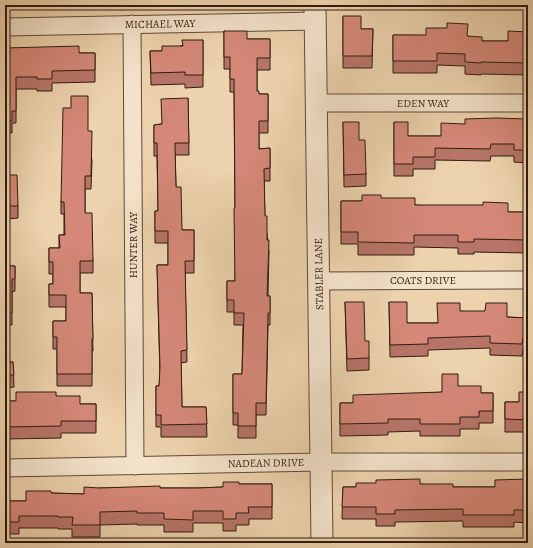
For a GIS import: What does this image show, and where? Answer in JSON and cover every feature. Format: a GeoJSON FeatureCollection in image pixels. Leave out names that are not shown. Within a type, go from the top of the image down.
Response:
{"type":"FeatureCollection","features":[{"type":"Feature","properties":{"kind":"street","name":"MICHAEL WAY"},"geometry":{"type":"LineString","coordinates":[[5,27],[132,24],[315,13]]}},
{"type":"Feature","properties":{"kind":"street","name":"STABLER LANE"},"geometry":{"type":"LineString","coordinates":[[315,13],[322,543]]}},
{"type":"Feature","properties":{"kind":"street","name":"HUNTER WAY"},"geometry":{"type":"LineString","coordinates":[[132,24],[135,466]]}},
{"type":"Feature","properties":{"kind":"street","name":"EDEN WAY"},"geometry":{"type":"LineString","coordinates":[[317,103],[528,103]]}},
{"type":"Feature","properties":{"kind":"street","name":"COATS DRIVE"},"geometry":{"type":"LineString","coordinates":[[319,281],[528,280]]}},
{"type":"Feature","properties":{"kind":"street","name":"NADEAN DRIVE"},"geometry":{"type":"LineString","coordinates":[[5,468],[322,462],[528,462]]}},
{"type":"Feature","properties":{"kind":"building"},"geometry":{"type":"Polygon","coordinates":[[[343,16],[361,16],[361,29],[373,29],[372,56],[343,56],[343,16]]]}},
{"type":"Feature","properties":{"kind":"building"},"geometry":{"type":"Polygon","coordinates":[[[447,23],[468,24],[467,36],[482,37],[482,41],[508,41],[508,31],[528,32],[528,63],[465,62],[465,54],[437,53],[437,61],[393,61],[393,35],[426,35],[426,28],[447,28],[447,23]]]}},
{"type":"Feature","properties":{"kind":"building"},"geometry":{"type":"Polygon","coordinates":[[[224,31],[247,31],[247,39],[270,39],[270,58],[257,58],[257,91],[259,91],[259,94],[268,94],[268,121],[259,121],[259,149],[270,148],[270,168],[264,169],[265,216],[267,216],[267,240],[269,240],[267,296],[270,296],[270,313],[268,313],[266,403],[256,403],[256,426],[238,426],[238,413],[233,413],[233,374],[242,374],[244,313],[234,313],[234,300],[227,300],[227,281],[235,281],[234,79],[230,79],[230,57],[224,57],[224,31]]]}},
{"type":"Feature","properties":{"kind":"building"},"geometry":{"type":"Polygon","coordinates":[[[182,40],[203,40],[203,75],[185,75],[185,72],[151,73],[150,51],[162,51],[162,46],[183,46],[182,40]]]}},
{"type":"Feature","properties":{"kind":"building"},"geometry":{"type":"Polygon","coordinates":[[[79,46],[79,53],[95,53],[95,70],[52,71],[52,79],[16,77],[16,111],[12,111],[12,121],[6,121],[5,135],[5,48],[79,46]]]}},
{"type":"Feature","properties":{"kind":"building"},"geometry":{"type":"Polygon","coordinates":[[[71,96],[88,96],[88,131],[92,131],[91,176],[85,176],[85,213],[92,213],[93,261],[80,261],[80,293],[92,293],[92,374],[57,374],[57,337],[53,337],[53,321],[66,321],[66,295],[49,295],[49,284],[53,284],[53,262],[49,262],[49,248],[60,248],[59,235],[65,235],[64,202],[61,202],[63,108],[71,108],[71,96]]]}},
{"type":"Feature","properties":{"kind":"building"},"geometry":{"type":"Polygon","coordinates":[[[188,98],[189,143],[175,143],[176,187],[181,187],[182,230],[194,230],[194,261],[185,261],[187,350],[181,351],[182,407],[206,407],[207,424],[161,425],[161,415],[156,415],[156,386],[159,386],[160,367],[157,265],[168,265],[168,231],[155,231],[155,211],[158,211],[157,143],[154,143],[154,125],[162,124],[161,99],[188,98]]]}},
{"type":"Feature","properties":{"kind":"building"},"geometry":{"type":"Polygon","coordinates":[[[465,119],[528,119],[528,150],[514,150],[514,144],[491,144],[490,149],[435,148],[435,157],[413,157],[413,164],[394,164],[394,122],[408,122],[408,136],[441,136],[441,123],[465,124],[465,119]]]}},
{"type":"Feature","properties":{"kind":"building"},"geometry":{"type":"Polygon","coordinates":[[[343,122],[359,122],[359,140],[365,140],[366,174],[344,175],[343,122]]]}},
{"type":"Feature","properties":{"kind":"building"},"geometry":{"type":"Polygon","coordinates":[[[5,175],[17,175],[18,206],[7,206],[8,236],[5,236],[5,175]]]}},
{"type":"Feature","properties":{"kind":"building"},"geometry":{"type":"Polygon","coordinates":[[[362,195],[381,195],[381,198],[415,198],[415,205],[483,205],[483,202],[508,203],[508,212],[528,212],[528,240],[474,239],[474,242],[458,242],[458,235],[414,235],[414,243],[358,242],[358,232],[341,232],[341,201],[362,201],[362,195]]]}},
{"type":"Feature","properties":{"kind":"building"},"geometry":{"type":"Polygon","coordinates":[[[5,266],[15,266],[15,279],[12,279],[12,313],[5,313],[5,266]]]}},
{"type":"Feature","properties":{"kind":"building"},"geometry":{"type":"Polygon","coordinates":[[[345,302],[364,302],[365,341],[369,341],[369,358],[347,359],[345,302]]]}},
{"type":"Feature","properties":{"kind":"building"},"geometry":{"type":"Polygon","coordinates":[[[389,302],[407,302],[407,323],[438,323],[437,303],[460,303],[460,311],[485,311],[486,303],[507,303],[507,317],[528,318],[528,336],[523,337],[522,344],[490,343],[490,336],[428,338],[428,344],[390,345],[389,302]]]}},
{"type":"Feature","properties":{"kind":"building"},"geometry":{"type":"Polygon","coordinates":[[[5,338],[8,338],[9,362],[13,362],[14,375],[5,375],[5,338]]]}},
{"type":"Feature","properties":{"kind":"building"},"geometry":{"type":"Polygon","coordinates":[[[442,374],[458,374],[458,386],[481,386],[481,393],[493,393],[493,411],[479,411],[479,417],[460,417],[460,424],[420,424],[420,419],[388,419],[388,423],[340,424],[340,403],[353,403],[353,395],[442,392],[442,374]]]}},
{"type":"Feature","properties":{"kind":"building"},"geometry":{"type":"Polygon","coordinates":[[[16,392],[56,392],[56,396],[80,396],[80,404],[96,404],[96,421],[61,421],[61,426],[5,427],[5,401],[16,401],[16,392]]]}},
{"type":"Feature","properties":{"kind":"building"},"geometry":{"type":"Polygon","coordinates":[[[519,392],[528,392],[528,420],[505,419],[505,402],[519,402],[519,392]]]}},
{"type":"Feature","properties":{"kind":"building"},"geometry":{"type":"Polygon","coordinates":[[[420,479],[420,484],[453,484],[453,487],[495,487],[495,480],[528,479],[528,510],[514,510],[514,515],[463,515],[463,509],[395,510],[395,514],[376,514],[376,507],[342,507],[343,487],[356,487],[356,483],[376,483],[376,480],[420,479]]]}},
{"type":"Feature","properties":{"kind":"building"},"geometry":{"type":"Polygon","coordinates":[[[223,482],[239,482],[239,484],[272,484],[272,507],[248,507],[249,513],[236,513],[236,519],[223,519],[223,511],[193,511],[193,520],[164,519],[164,513],[137,513],[137,511],[100,512],[100,525],[72,525],[73,517],[58,516],[19,516],[19,522],[5,522],[5,501],[26,501],[26,491],[51,491],[51,493],[84,494],[84,487],[100,488],[160,486],[160,488],[198,488],[223,487],[223,482]]]}},
{"type":"Feature","properties":{"kind":"building"},"geometry":{"type":"Polygon","coordinates":[[[256,540],[273,540],[273,543],[256,543],[256,540]]]}}]}
